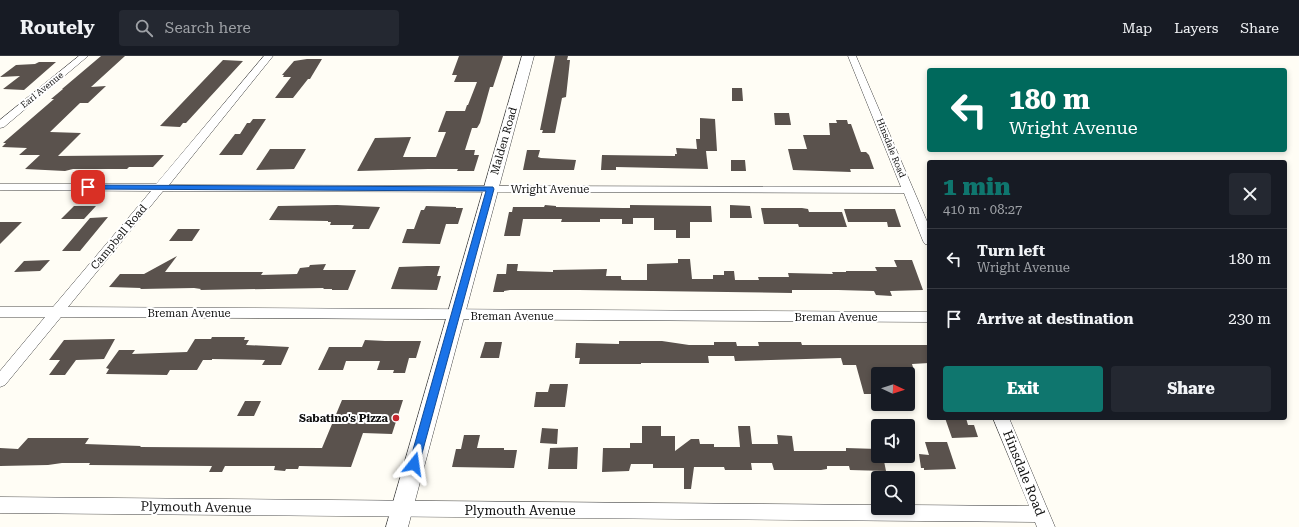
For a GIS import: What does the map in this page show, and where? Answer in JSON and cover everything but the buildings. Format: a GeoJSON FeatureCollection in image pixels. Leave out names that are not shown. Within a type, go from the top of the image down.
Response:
{"type":"FeatureCollection","features":[{"type":"Feature","properties":{"kind":"street","name":"Earl Avenue"},"geometry":{"type":"LineString","coordinates":[[0,125],[84,56]]}},
{"type":"Feature","properties":{"kind":"street","name":"Campbell Road"},"geometry":{"type":"LineString","coordinates":[[0,381],[269,56]]}},
{"type":"Feature","properties":{"kind":"street","name":"Malden Road"},"geometry":{"type":"LineString","coordinates":[[397,527],[528,56]]}},
{"type":"Feature","properties":{"kind":"street","name":"Hinsdale Road"},"geometry":{"type":"LineString","coordinates":[[852,56],[880,120],[927,236]]}},
{"type":"Feature","properties":{"kind":"street","name":"Wright Avenue"},"geometry":{"type":"LineString","coordinates":[[0,187],[908,190]]}},
{"type":"Feature","properties":{"kind":"street","name":"Breman Avenue"},"geometry":{"type":"LineString","coordinates":[[0,312],[927,317]]}},
{"type":"Feature","properties":{"kind":"street","name":"Hinsdale Road"},"geometry":{"type":"LineString","coordinates":[[1003,420],[1043,520]]}},
{"type":"Feature","properties":{"kind":"street","name":"Plymouth Avenue"},"geometry":{"type":"LineString","coordinates":[[0,505],[402,509],[1043,520]]}},
{"type":"Feature","properties":{"kind":"place","name":"Sabatino's Pizza"},"geometry":{"type":"Point","coordinates":[396,418]}},
{"type":"Feature","properties":{"kind":"route"},"geometry":{"type":"LineString","coordinates":[[88,187],[490,189],[414,464]]}}]}
